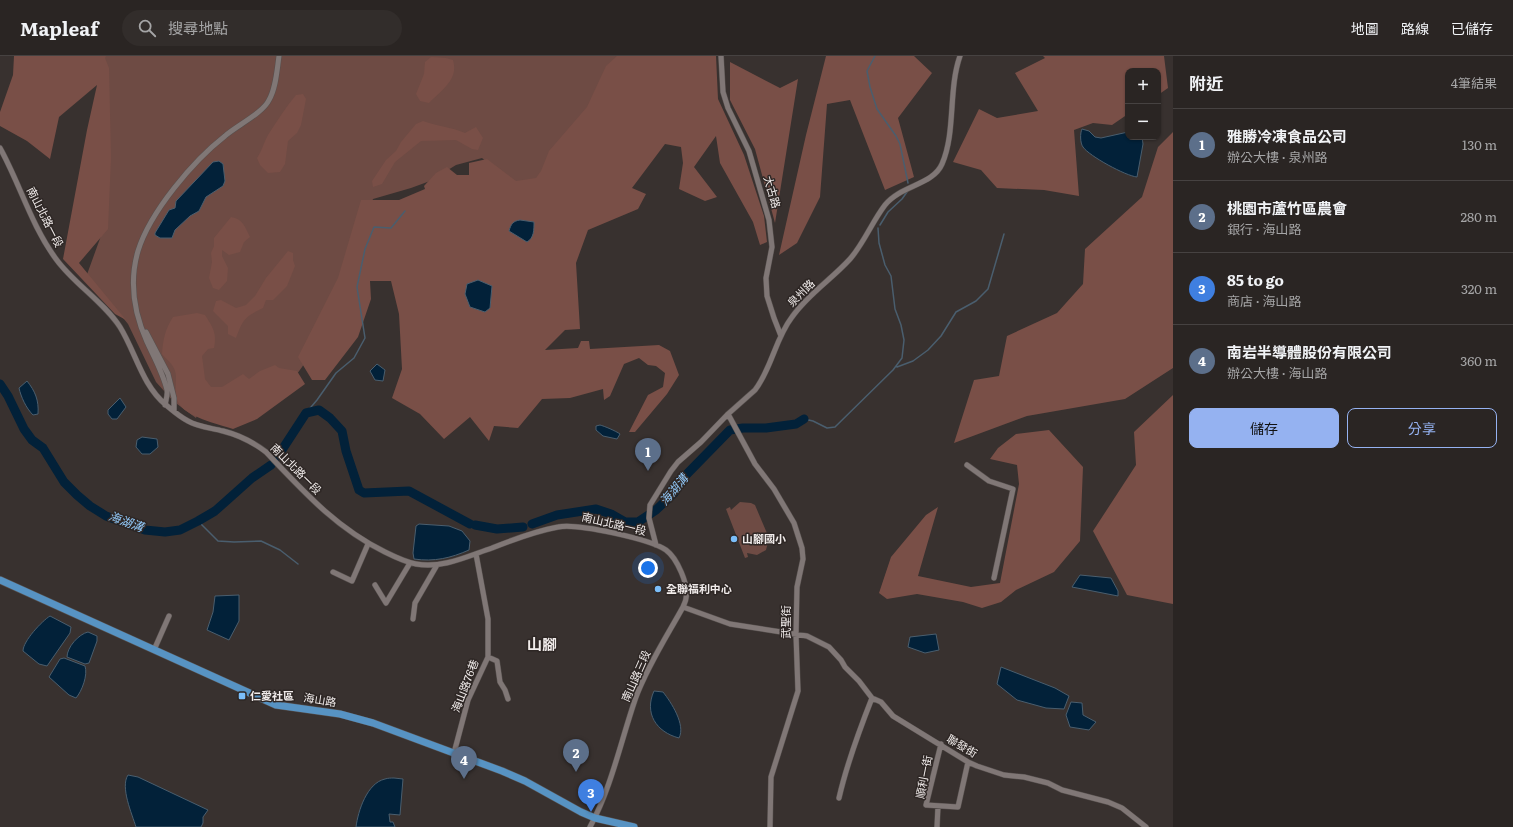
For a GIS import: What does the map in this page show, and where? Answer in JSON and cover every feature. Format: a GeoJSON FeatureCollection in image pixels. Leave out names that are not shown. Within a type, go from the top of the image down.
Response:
{"type":"FeatureCollection","features":[{"type":"Feature","properties":{"kind":"main road","name":"海山路"},"geometry":{"type":"LineString","coordinates":[[0,580],[276,705],[340,714],[367,721],[524,781],[595,818],[634,827]]}},
{"type":"Feature","properties":{"kind":"street"},"geometry":{"type":"LineString","coordinates":[[166,405],[167,391],[136,311],[134,296],[134,273],[139,250],[148,228],[169,195],[210,149],[226,135],[252,117],[269,101],[274,85],[279,56]]}},
{"type":"Feature","properties":{"kind":"street","name":"大古路"},"geometry":{"type":"LineString","coordinates":[[721,56],[723,92],[728,108],[749,151],[770,220],[772,247],[766,278],[766,296],[782,336]]}},
{"type":"Feature","properties":{"kind":"street","name":"泉州路"},"geometry":{"type":"LineString","coordinates":[[656,545],[649,515],[650,505],[678,462],[755,390],[762,381],[791,318],[803,303],[851,258],[887,202],[898,193],[932,177],[939,171],[946,155],[951,119],[952,90],[960,56]]}},
{"type":"Feature","properties":{"kind":"street","name":"南山北路一段"},"geometry":{"type":"LineString","coordinates":[[0,148],[16,179],[36,226],[55,258],[72,278],[112,316],[120,328],[148,385],[166,405],[188,421],[242,437],[266,452],[318,506],[352,534],[368,544],[410,563],[425,566],[437,566],[499,545],[557,527],[569,525],[600,530],[656,545]]}},
{"type":"Feature","properties":{"kind":"street"},"geometry":{"type":"LineString","coordinates":[[143,328],[150,338],[168,374],[174,398],[174,411]]}},
{"type":"Feature","properties":{"kind":"street","name":"武聖街"},"geometry":{"type":"LineString","coordinates":[[728,414],[755,464],[787,510],[794,523],[802,548],[803,559],[797,587],[796,635],[798,691],[771,778],[770,827]]}},
{"type":"Feature","properties":{"kind":"street"},"geometry":{"type":"LineString","coordinates":[[967,465],[989,481],[1013,489],[994,578]]}},
{"type":"Feature","properties":{"kind":"street"},"geometry":{"type":"LineString","coordinates":[[333,572],[352,581],[368,544]]}},
{"type":"Feature","properties":{"kind":"street","name":"南山路三段"},"geometry":{"type":"LineString","coordinates":[[590,827],[601,806],[637,696],[647,671],[684,607],[686,588],[683,576],[672,556],[665,549],[656,545]]}},
{"type":"Feature","properties":{"kind":"street","name":"海山路76巷"},"geometry":{"type":"LineString","coordinates":[[454,753],[468,700],[488,656],[488,619],[476,554]]}},
{"type":"Feature","properties":{"kind":"street"},"geometry":{"type":"LineString","coordinates":[[375,585],[386,603],[410,563]]}},
{"type":"Feature","properties":{"kind":"street"},"geometry":{"type":"LineString","coordinates":[[413,619],[415,603],[437,566]]}},
{"type":"Feature","properties":{"kind":"street","name":"聯發街"},"geometry":{"type":"LineString","coordinates":[[684,607],[730,624],[807,636],[829,647],[872,698],[881,702],[893,716],[941,744],[968,762],[1004,774],[1048,783],[1062,790],[1108,802],[1122,808],[1146,827]]}},
{"type":"Feature","properties":{"kind":"street"},"geometry":{"type":"LineString","coordinates":[[154,650],[169,616]]}},
{"type":"Feature","properties":{"kind":"street"},"geometry":{"type":"LineString","coordinates":[[488,656],[498,661],[500,682],[508,699]]}},
{"type":"Feature","properties":{"kind":"street"},"geometry":{"type":"LineString","coordinates":[[839,798],[858,732],[872,698]]}},
{"type":"Feature","properties":{"kind":"street","name":"順利一街"},"geometry":{"type":"LineString","coordinates":[[938,806],[926,805],[941,744]]}},
{"type":"Feature","properties":{"kind":"street"},"geometry":{"type":"LineString","coordinates":[[937,827],[938,806],[958,807],[968,762]]}},
{"type":"Feature","properties":{"kind":"shaded area"},"geometry":{"type":"Polygon","coordinates":[[[14,56],[106,56],[105,58],[109,68],[111,158],[108,229],[79,263],[126,320],[115,314],[63,259],[97,85],[59,117],[50,159],[27,141],[0,126],[0,112],[13,75],[14,56]]]}},
{"type":"Feature","properties":{"kind":"shaded area"},"geometry":{"type":"Polygon","coordinates":[[[101,56],[629,56],[543,180],[513,184],[482,158],[456,165],[430,181],[373,199],[322,339],[297,374],[204,396],[196,418],[173,401],[156,382],[128,324],[119,313],[85,280],[102,233],[101,56]]]}},
{"type":"Feature","properties":{"kind":"shaded area"},"geometry":{"type":"Polygon","coordinates":[[[617,56],[716,56],[718,99],[744,155],[764,216],[767,242],[760,245],[753,222],[720,163],[716,136],[694,167],[717,197],[705,201],[679,189],[683,163],[681,147],[665,144],[632,188],[646,194],[638,209],[588,230],[576,263],[580,329],[565,330],[545,350],[578,348],[581,341],[589,341],[590,349],[659,345],[670,351],[679,375],[667,394],[635,432],[629,432],[648,395],[663,387],[665,373],[656,366],[648,365],[639,358],[624,364],[610,396],[604,400],[603,389],[570,398],[542,399],[518,428],[494,426],[489,441],[470,417],[444,439],[420,414],[392,398],[402,369],[399,314],[391,281],[370,281],[371,299],[358,337],[325,380],[312,380],[298,357],[338,278],[361,200],[399,200],[425,189],[424,186],[436,173],[447,167],[457,175],[469,175],[469,163],[487,159],[516,181],[536,178],[541,171],[549,151],[587,107],[606,66],[617,56]]]}},
{"type":"Feature","properties":{"kind":"shaded area"},"geometry":{"type":"Polygon","coordinates":[[[826,56],[914,56],[932,73],[898,118],[914,177],[885,190],[850,100],[827,104],[820,197],[797,243],[779,255],[806,135],[826,56]]]}},
{"type":"Feature","properties":{"kind":"shaded area"},"geometry":{"type":"Polygon","coordinates":[[[1043,56],[1164,56],[1168,88],[1161,93],[1161,68],[1125,68],[1125,116],[1112,125],[1093,123],[1074,130],[1079,196],[1044,190],[997,188],[981,170],[953,162],[979,109],[997,118],[1038,111],[1015,73],[1045,58],[1043,56]]]}},
{"type":"Feature","properties":{"kind":"shaded area"},"geometry":{"type":"Polygon","coordinates":[[[431,57],[453,60],[454,67],[448,84],[429,103],[420,101],[416,94],[424,74],[425,62],[431,57]]]}},
{"type":"Feature","properties":{"kind":"shaded area"},"geometry":{"type":"Polygon","coordinates":[[[730,62],[780,88],[798,79],[775,223],[755,149],[730,100],[730,62]]]}},
{"type":"Feature","properties":{"kind":"shaded area"},"geometry":{"type":"Polygon","coordinates":[[[303,94],[306,99],[301,125],[297,133],[288,141],[285,164],[280,172],[268,173],[260,165],[257,158],[268,135],[285,109],[296,95],[303,94]]]}},
{"type":"Feature","properties":{"kind":"shaded area"},"geometry":{"type":"Polygon","coordinates":[[[423,121],[465,133],[476,127],[483,138],[478,150],[472,149],[456,140],[421,141],[395,162],[382,184],[373,187],[372,181],[386,160],[396,151],[401,142],[416,124],[423,121]]]}},
{"type":"Feature","properties":{"kind":"shaded area"},"geometry":{"type":"Polygon","coordinates":[[[1173,132],[1173,368],[1125,399],[1027,416],[954,443],[974,380],[999,376],[1007,336],[1057,313],[1083,284],[1085,249],[1142,197],[1158,147],[1173,132]]]}},
{"type":"Feature","properties":{"kind":"shaded area"},"geometry":{"type":"Polygon","coordinates":[[[231,217],[241,222],[250,237],[244,242],[240,252],[229,255],[222,250],[222,256],[228,268],[227,281],[219,290],[213,288],[209,278],[212,262],[211,253],[214,246],[214,238],[231,217]]]}},
{"type":"Feature","properties":{"kind":"shaded area"},"geometry":{"type":"Polygon","coordinates":[[[288,251],[293,253],[295,266],[287,286],[273,300],[266,300],[263,308],[245,320],[240,327],[236,338],[228,334],[228,326],[213,311],[216,301],[221,300],[236,308],[246,305],[255,296],[266,278],[288,251]]]}},
{"type":"Feature","properties":{"kind":"shaded area"},"geometry":{"type":"Polygon","coordinates":[[[197,313],[205,315],[215,334],[214,348],[208,349],[202,356],[205,379],[211,387],[222,387],[243,374],[249,379],[260,371],[275,365],[279,368],[297,371],[305,384],[257,419],[233,429],[202,419],[187,412],[178,402],[176,394],[175,371],[162,354],[162,349],[166,330],[173,317],[197,313]]]}},
{"type":"Feature","properties":{"kind":"shaded area"},"geometry":{"type":"Polygon","coordinates":[[[1173,395],[1173,604],[1127,595],[1093,531],[1136,465],[1134,432],[1173,395]]]}},
{"type":"Feature","properties":{"kind":"shaded area"},"geometry":{"type":"Polygon","coordinates":[[[1049,430],[1083,467],[1080,541],[1054,572],[1016,590],[1001,602],[982,608],[963,602],[917,594],[887,599],[879,593],[891,557],[926,515],[938,507],[918,576],[971,587],[1000,583],[1019,484],[1017,465],[990,459],[998,448],[1016,434],[1049,430]]]}},
{"type":"Feature","properties":{"kind":"shaded area"},"geometry":{"type":"Polygon","coordinates":[[[740,502],[755,505],[769,538],[766,550],[757,555],[747,553],[748,557],[745,558],[726,509],[730,507],[731,510],[740,502]]]}},
{"type":"Feature","properties":{"kind":"water"},"geometry":{"type":"Polygon","coordinates":[[[1082,129],[1089,131],[1095,137],[1101,138],[1125,133],[1125,140],[1142,140],[1137,177],[1117,169],[1092,155],[1083,147],[1081,143],[1082,129]]]}},
{"type":"Feature","properties":{"kind":"water"},"geometry":{"type":"Polygon","coordinates":[[[219,161],[223,164],[225,181],[223,186],[206,197],[199,211],[190,216],[175,230],[172,238],[160,238],[155,235],[169,210],[175,208],[176,201],[213,162],[219,161]]]}},
{"type":"Feature","properties":{"kind":"water"},"geometry":{"type":"Polygon","coordinates":[[[520,220],[534,222],[534,231],[527,242],[509,231],[513,223],[520,220]]]}},
{"type":"Feature","properties":{"kind":"water"},"geometry":{"type":"Polygon","coordinates":[[[478,280],[492,286],[490,308],[485,312],[470,307],[465,294],[467,284],[478,280]]]}},
{"type":"Feature","properties":{"kind":"water"},"geometry":{"type":"Polygon","coordinates":[[[377,364],[385,370],[383,381],[375,380],[370,371],[377,364]]]}},
{"type":"Feature","properties":{"kind":"water"},"geometry":{"type":"Polygon","coordinates":[[[27,381],[36,396],[38,414],[33,415],[30,412],[21,395],[19,388],[27,381]]]}},
{"type":"Feature","properties":{"kind":"water"},"geometry":{"type":"Polygon","coordinates":[[[120,398],[126,407],[117,419],[112,419],[108,414],[108,410],[120,398]]]}},
{"type":"Feature","properties":{"kind":"water"},"geometry":{"type":"Polygon","coordinates":[[[600,425],[620,434],[617,439],[603,436],[596,430],[596,426],[600,425]]]}},
{"type":"Feature","properties":{"kind":"water"},"geometry":{"type":"Polygon","coordinates":[[[142,437],[157,439],[158,447],[150,454],[142,454],[136,447],[137,440],[142,437]]]}},
{"type":"Feature","properties":{"kind":"water"},"geometry":{"type":"Polygon","coordinates":[[[419,524],[449,526],[462,531],[470,541],[469,550],[442,559],[414,559],[413,553],[416,526],[419,524]]]}},
{"type":"Feature","properties":{"kind":"water"},"geometry":{"type":"Polygon","coordinates":[[[1080,575],[1111,578],[1118,591],[1118,596],[1072,587],[1080,575]]]}},
{"type":"Feature","properties":{"kind":"water"},"geometry":{"type":"Polygon","coordinates":[[[239,595],[239,621],[229,640],[207,630],[213,612],[215,596],[239,595]]]}},
{"type":"Feature","properties":{"kind":"water"},"geometry":{"type":"Polygon","coordinates":[[[50,616],[71,627],[70,633],[47,666],[39,664],[23,651],[29,637],[42,622],[50,616]]]}},
{"type":"Feature","properties":{"kind":"water"},"geometry":{"type":"Polygon","coordinates":[[[88,632],[97,636],[97,641],[89,663],[85,664],[67,657],[71,645],[81,635],[88,632]]]}},
{"type":"Feature","properties":{"kind":"water"},"geometry":{"type":"Polygon","coordinates":[[[936,634],[939,650],[925,653],[908,647],[910,637],[936,634]]]}},
{"type":"Feature","properties":{"kind":"water"},"geometry":{"type":"Polygon","coordinates":[[[64,658],[85,666],[86,674],[84,683],[76,698],[69,695],[49,677],[60,659],[64,658]]]}},
{"type":"Feature","properties":{"kind":"water"},"geometry":{"type":"Polygon","coordinates":[[[1001,667],[1055,688],[1069,696],[1064,709],[1046,708],[1017,700],[997,684],[1001,667]]]}},
{"type":"Feature","properties":{"kind":"water"},"geometry":{"type":"Polygon","coordinates":[[[654,691],[663,692],[677,714],[681,727],[679,738],[664,731],[654,720],[650,707],[654,691]]]}},
{"type":"Feature","properties":{"kind":"water"},"geometry":{"type":"Polygon","coordinates":[[[1071,702],[1082,703],[1083,715],[1096,722],[1089,730],[1070,727],[1066,715],[1071,702]]]}},
{"type":"Feature","properties":{"kind":"water"},"geometry":{"type":"Polygon","coordinates":[[[128,775],[138,777],[208,810],[203,817],[201,827],[136,827],[126,793],[125,786],[128,775]]]}},
{"type":"Feature","properties":{"kind":"water"},"geometry":{"type":"Polygon","coordinates":[[[394,778],[403,779],[400,815],[389,814],[390,822],[393,822],[395,827],[356,827],[361,806],[368,792],[379,782],[394,778]]]}},
{"type":"Feature","properties":{"kind":"waterway"},"geometry":{"type":"LineString","coordinates":[[875,56],[867,71],[870,87],[877,109],[900,144],[908,183]]}},
{"type":"Feature","properties":{"kind":"waterway"},"geometry":{"type":"LineString","coordinates":[[880,225],[888,212],[907,192]]}},
{"type":"Feature","properties":{"kind":"waterway"},"geometry":{"type":"LineString","coordinates":[[306,413],[336,373],[354,358],[365,338],[357,287],[365,249],[374,227],[391,228],[405,211]]}},
{"type":"Feature","properties":{"kind":"waterway"},"geometry":{"type":"LineString","coordinates":[[804,419],[813,421],[827,428],[835,427],[893,370],[902,358],[904,340],[901,325],[895,309],[891,276],[885,265],[879,243],[878,228]]}},
{"type":"Feature","properties":{"kind":"waterway"},"geometry":{"type":"LineString","coordinates":[[897,367],[913,361],[928,350],[941,336],[956,312],[976,301],[988,289],[1004,234]]}},
{"type":"Feature","properties":{"kind":"waterway","name":"海湖溝"},"geometry":{"type":"LineString","coordinates":[[0,384],[8,396],[24,429],[32,440],[43,448],[64,482],[90,506],[106,516],[145,530],[165,532],[180,530],[198,521],[215,511],[252,478],[271,465]]}},
{"type":"Feature","properties":{"kind":"waterway","name":"海湖溝"},"geometry":{"type":"LineString","coordinates":[[278,456],[306,413],[319,410],[330,418],[342,431],[346,451],[359,490],[364,493],[409,491],[470,524]]}},
{"type":"Feature","properties":{"kind":"waterway","name":"海湖溝"},"geometry":{"type":"LineString","coordinates":[[532,524],[557,515],[596,509],[611,514],[625,522],[638,522],[656,510],[674,493],[685,476],[730,430],[743,428],[766,428],[796,424],[804,419]]}},
{"type":"Feature","properties":{"kind":"waterway"},"geometry":{"type":"LineString","coordinates":[[198,521],[218,541],[261,541],[280,550],[298,564]]}},
{"type":"Feature","properties":{"kind":"waterway","name":"海湖溝"},"geometry":{"type":"LineString","coordinates":[[475,525],[497,529],[523,527]]}},
{"type":"Feature","properties":{"kind":"place","name":"雅勝冷凍食品公司"},"geometry":{"type":"Point","coordinates":[648,471]}},
{"type":"Feature","properties":{"kind":"place","name":"山腳國小"},"geometry":{"type":"Point","coordinates":[734,539]}},
{"type":"Feature","properties":{"kind":"place","name":"全聯福利中心"},"geometry":{"type":"Point","coordinates":[658,589]}},
{"type":"Feature","properties":{"kind":"place","name":"仁愛社區"},"geometry":{"type":"Point","coordinates":[242,696]}},
{"type":"Feature","properties":{"kind":"place","name":"桃園市蘆竹區農會"},"geometry":{"type":"Point","coordinates":[576,772]}},
{"type":"Feature","properties":{"kind":"place","name":"南岩半導體股份有限公司"},"geometry":{"type":"Point","coordinates":[464,779]}},
{"type":"Feature","properties":{"kind":"place","name":"85 to go"},"geometry":{"type":"Point","coordinates":[591,812]}},
{"type":"Feature","properties":{"kind":"district","name":"山腳"},"geometry":{"type":"Point","coordinates":[542,645]}}]}
